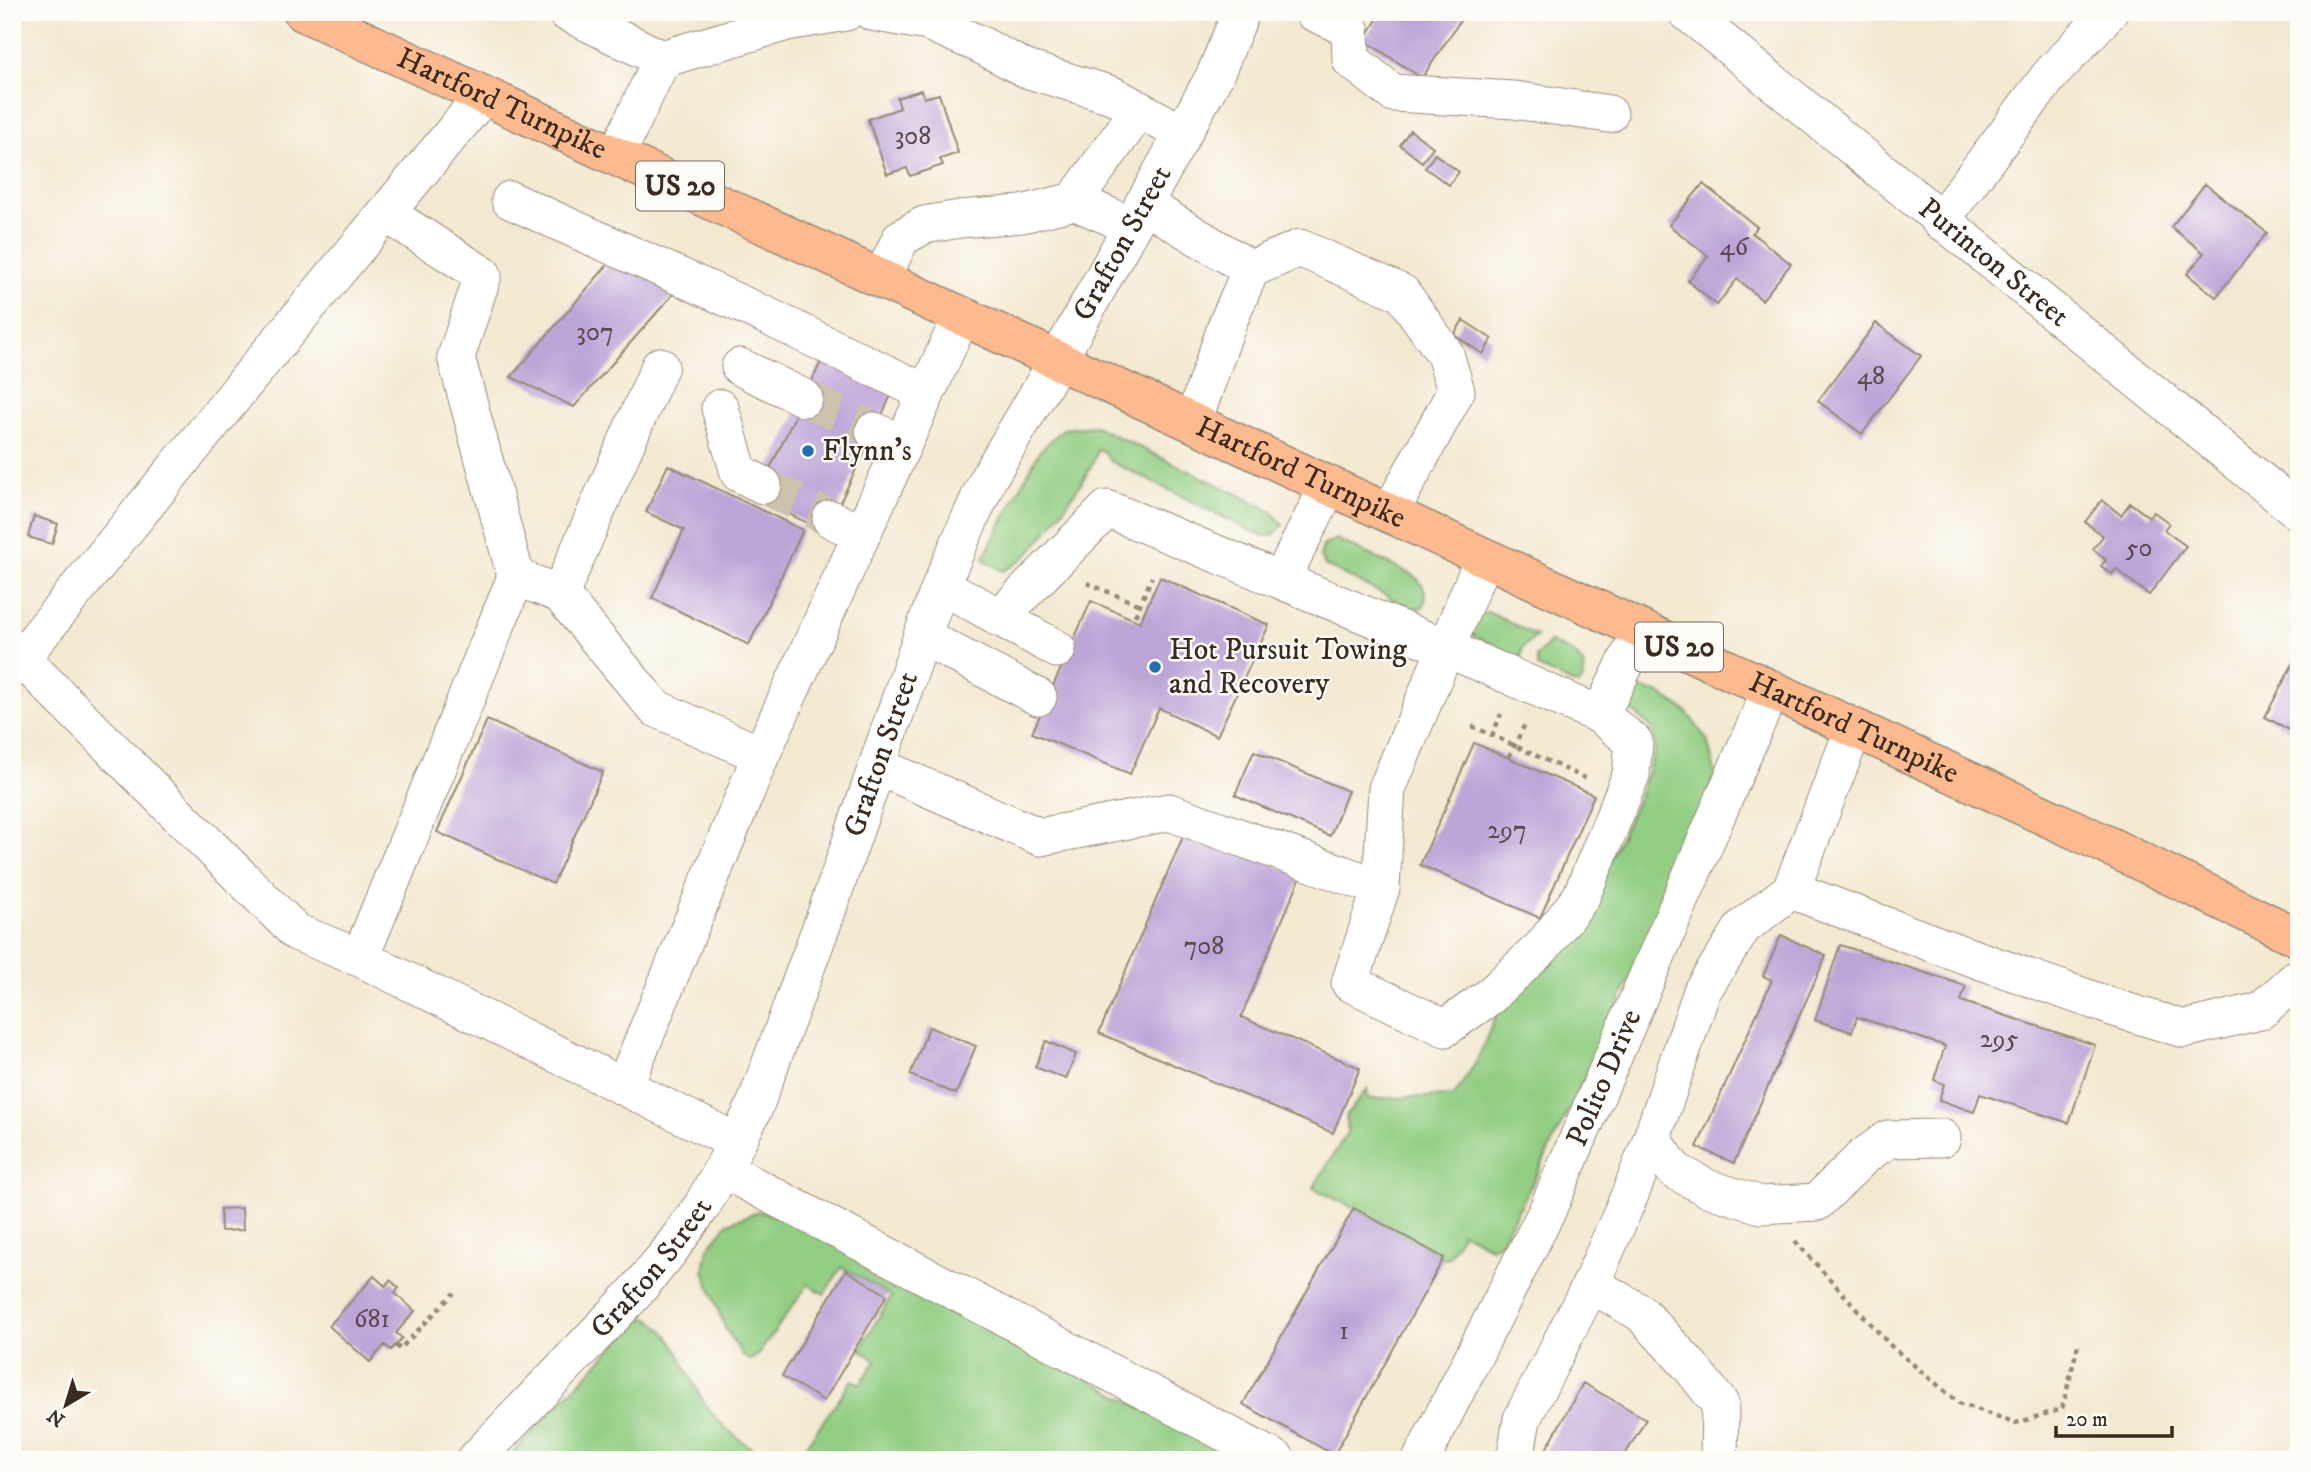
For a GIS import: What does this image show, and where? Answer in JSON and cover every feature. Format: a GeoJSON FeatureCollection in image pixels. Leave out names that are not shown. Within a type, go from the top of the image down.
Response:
{"type":"FeatureCollection","features":[{"type":"Feature","properties":{"kind":"main road","name":"Hartford Turnpike"},"geometry":{"type":"LineString","coordinates":[[303,12],[333,22],[484,95],[2084,834],[2299,937]]}},
{"type":"Feature","properties":{"kind":"street"},"geometry":{"type":"LineString","coordinates":[[566,12],[662,59],[787,22],[846,12]]}},
{"type":"Feature","properties":{"kind":"street"},"geometry":{"type":"LineString","coordinates":[[872,12],[928,22],[979,44],[1026,69],[1112,95],[1182,133]]}},
{"type":"Feature","properties":{"kind":"street","name":"Grafton Street"},"geometry":{"type":"LineString","coordinates":[[475,1460],[633,1295],[695,1216],[730,1156],[754,1108],[826,914],[941,585],[989,477],[1058,359],[1215,75],[1241,12]]}},
{"type":"Feature","properties":{"kind":"street"},"geometry":{"type":"LineString","coordinates":[[1313,12],[1349,29],[1351,60],[1393,93],[1514,100],[1609,114]]}},
{"type":"Feature","properties":{"kind":"street","name":"Purinton Street"},"geometry":{"type":"LineString","coordinates":[[1687,12],[2299,512]]}},
{"type":"Feature","properties":{"kind":"street"},"geometry":{"type":"LineString","coordinates":[[1940,221],[2050,75],[2109,12]]}},
{"type":"Feature","properties":{"kind":"street"},"geometry":{"type":"LineString","coordinates":[[616,156],[662,59]]}},
{"type":"Feature","properties":{"kind":"street"},"geometry":{"type":"LineString","coordinates":[[484,95],[16,658],[296,932],[360,958],[624,1087],[730,1156],[1277,1460]]}},
{"type":"Feature","properties":{"kind":"street"},"geometry":{"type":"LineString","coordinates":[[1074,201],[1139,110]]}},
{"type":"Feature","properties":{"kind":"street"},"geometry":{"type":"LineString","coordinates":[[510,200],[765,315],[926,393]]}},
{"type":"Feature","properties":{"kind":"street"},"geometry":{"type":"LineString","coordinates":[[882,278],[901,238],[924,225],[1022,214],[1074,201],[1137,215],[1251,269]]}},
{"type":"Feature","properties":{"kind":"street"},"geometry":{"type":"LineString","coordinates":[[360,958],[516,577],[456,357],[483,275],[387,214]]}},
{"type":"Feature","properties":{"kind":"street"},"geometry":{"type":"LineString","coordinates":[[1193,422],[1228,322],[1251,269],[1300,248],[1402,293],[1445,354],[1455,391],[1390,513]]}},
{"type":"Feature","properties":{"kind":"street"},"geometry":{"type":"LineString","coordinates":[[624,1087],[761,755],[846,526],[888,438],[926,393],[962,315]]}},
{"type":"Feature","properties":{"kind":"street"},"geometry":{"type":"LineString","coordinates":[[560,594],[660,366]]}},
{"type":"Feature","properties":{"kind":"street"},"geometry":{"type":"LineString","coordinates":[[740,367],[804,398]]}},
{"type":"Feature","properties":{"kind":"street"},"geometry":{"type":"LineString","coordinates":[[720,408],[739,472],[764,485]]}},
{"type":"Feature","properties":{"kind":"street"},"geometry":{"type":"LineString","coordinates":[[1281,580],[1329,485]]}},
{"type":"Feature","properties":{"kind":"street"},"geometry":{"type":"LineString","coordinates":[[999,618],[1107,509],[1446,648],[1600,715],[1634,742],[1631,775],[1581,897],[1542,947],[1489,997],[1445,1028],[1350,983],[1381,888],[1387,789],[1446,648],[1484,558]]}},
{"type":"Feature","properties":{"kind":"street"},"geometry":{"type":"LineString","coordinates":[[516,577],[560,594],[655,708],[761,755]]}},
{"type":"Feature","properties":{"kind":"street"},"geometry":{"type":"LineString","coordinates":[[941,585],[1057,649]]}},
{"type":"Feature","properties":{"kind":"street"},"geometry":{"type":"LineString","coordinates":[[1600,715],[1642,631]]}},
{"type":"Feature","properties":{"kind":"street"},"geometry":{"type":"LineString","coordinates":[[922,636],[1038,697]]}},
{"type":"Feature","properties":{"kind":"street","name":"Polito Drive"},"geometry":{"type":"LineString","coordinates":[[1421,1460],[1547,1211],[1770,689]]}},
{"type":"Feature","properties":{"kind":"street"},"geometry":{"type":"LineString","coordinates":[[1515,1460],[1522,1419],[1591,1284],[1631,1192],[1702,991],[1743,927],[1791,890],[1854,728]]}},
{"type":"Feature","properties":{"kind":"street"},"geometry":{"type":"LineString","coordinates":[[877,766],[1040,837],[1169,813],[1381,888]]}},
{"type":"Feature","properties":{"kind":"street"},"geometry":{"type":"LineString","coordinates":[[1791,890],[1970,957],[2184,1029],[2260,1011],[2299,977]]}},
{"type":"Feature","properties":{"kind":"street"},"geometry":{"type":"LineString","coordinates":[[1652,1138],[1674,1170],[1707,1188],[1761,1205],[1817,1202],[1863,1157],[1888,1139],[1942,1138]]}},
{"type":"Feature","properties":{"kind":"street"},"geometry":{"type":"LineString","coordinates":[[1591,1284],[1641,1313],[1690,1366],[1720,1404],[1719,1460]]}},
{"type":"Feature","properties":{"kind":"path"},"geometry":{"type":"LineString","coordinates":[[1135,616],[1152,577]]}},
{"type":"Feature","properties":{"kind":"path"},"geometry":{"type":"LineString","coordinates":[[1082,580],[1140,605]]}},
{"type":"Feature","properties":{"kind":"path"},"geometry":{"type":"LineString","coordinates":[[1472,726],[1593,782]]}},
{"type":"Feature","properties":{"kind":"path"},"geometry":{"type":"LineString","coordinates":[[1509,757],[1515,746]]}},
{"type":"Feature","properties":{"kind":"path"},"geometry":{"type":"LineString","coordinates":[[1761,1205],[1891,1346],[1959,1404],[2017,1423],[2062,1409],[2078,1345]]}},
{"type":"Feature","properties":{"kind":"path"},"geometry":{"type":"LineString","coordinates":[[396,1345],[400,1349],[453,1293]]}},
{"type":"Feature","properties":{"kind":"green space"},"geometry":{"type":"Polygon","coordinates":[[[1095,426],[1260,505],[1272,512],[1283,526],[1273,535],[1262,536],[1110,461],[1105,452],[1098,449],[1079,487],[1029,553],[1002,571],[983,559],[1039,452],[1063,429],[1095,426]]]}},
{"type":"Feature","properties":{"kind":"green space"},"geometry":{"type":"Polygon","coordinates":[[[1336,539],[1413,575],[1424,590],[1422,608],[1411,608],[1326,566],[1320,557],[1323,546],[1336,539]]]}},
{"type":"Feature","properties":{"kind":"green space"},"geometry":{"type":"Polygon","coordinates":[[[1488,612],[1537,636],[1522,648],[1521,659],[1470,634],[1479,614],[1488,612]]]}},
{"type":"Feature","properties":{"kind":"green space"},"geometry":{"type":"Polygon","coordinates":[[[1550,642],[1571,652],[1582,662],[1584,676],[1580,684],[1538,667],[1536,657],[1550,642]]]}},
{"type":"Feature","properties":{"kind":"green space"},"geometry":{"type":"Polygon","coordinates":[[[1638,688],[1658,693],[1686,711],[1707,740],[1715,772],[1693,835],[1596,1055],[1500,1243],[1490,1247],[1462,1232],[1449,1257],[1444,1258],[1313,1188],[1348,1131],[1346,1116],[1367,1089],[1368,1099],[1454,1096],[1478,1059],[1503,997],[1543,970],[1566,947],[1582,922],[1640,794],[1655,750],[1654,735],[1649,725],[1623,704],[1626,694],[1638,688]]]}},
{"type":"Feature","properties":{"kind":"green space"},"geometry":{"type":"Polygon","coordinates":[[[759,1211],[807,1226],[1219,1450],[1212,1460],[796,1460],[852,1380],[860,1384],[876,1361],[860,1349],[891,1296],[842,1267],[824,1294],[808,1284],[758,1355],[750,1360],[743,1356],[725,1328],[704,1271],[708,1248],[728,1223],[759,1211]]]}},
{"type":"Feature","properties":{"kind":"green space"},"geometry":{"type":"Polygon","coordinates":[[[649,1318],[669,1337],[701,1397],[721,1424],[770,1460],[506,1460],[640,1319],[649,1318]]]}},
{"type":"Feature","properties":{"kind":"building"},"geometry":{"type":"Polygon","coordinates":[[[1382,12],[1466,12],[1422,78],[1364,40],[1382,12]]]}},
{"type":"Feature","properties":{"kind":"building"},"geometry":{"type":"Polygon","coordinates":[[[921,90],[924,98],[939,94],[958,153],[940,159],[943,165],[910,176],[907,168],[887,174],[868,119],[900,108],[897,98],[921,90]]]}},
{"type":"Feature","properties":{"kind":"building"},"geometry":{"type":"Polygon","coordinates":[[[1410,130],[1433,147],[1422,162],[1400,145],[1410,130]]]}},
{"type":"Feature","properties":{"kind":"building"},"geometry":{"type":"Polygon","coordinates":[[[1435,154],[1459,172],[1449,185],[1425,168],[1435,154]]]}},
{"type":"Feature","properties":{"kind":"building"},"geometry":{"type":"Polygon","coordinates":[[[1703,184],[1757,227],[1752,233],[1791,264],[1762,300],[1737,279],[1717,305],[1688,281],[1708,256],[1669,225],[1703,184]]]}},
{"type":"Feature","properties":{"kind":"building"},"geometry":{"type":"Polygon","coordinates":[[[2205,184],[2267,233],[2216,297],[2187,274],[2204,253],[2171,227],[2205,184]]]}},
{"type":"Feature","properties":{"kind":"building"},"geometry":{"type":"Polygon","coordinates":[[[617,254],[682,284],[574,407],[511,377],[617,254]]]}},
{"type":"Feature","properties":{"kind":"building"},"geometry":{"type":"Polygon","coordinates":[[[1463,320],[1492,339],[1483,354],[1454,335],[1463,320]]]}},
{"type":"Feature","properties":{"kind":"building"},"geometry":{"type":"Polygon","coordinates":[[[1876,323],[1921,356],[1862,434],[1818,401],[1876,323]]]}},
{"type":"Feature","properties":{"kind":"building"},"geometry":{"type":"Polygon","coordinates":[[[827,349],[897,383],[826,532],[756,498],[827,349]]]}},
{"type":"Feature","properties":{"kind":"building"},"geometry":{"type":"Polygon","coordinates":[[[668,465],[803,530],[749,645],[652,598],[684,530],[646,512],[668,465]]]}},
{"type":"Feature","properties":{"kind":"building"},"geometry":{"type":"Polygon","coordinates":[[[2102,500],[2121,515],[2130,503],[2149,517],[2154,512],[2169,523],[2164,530],[2186,546],[2149,595],[2116,569],[2112,574],[2101,566],[2106,560],[2093,549],[2103,536],[2085,522],[2102,500]]]}},
{"type":"Feature","properties":{"kind":"building"},"geometry":{"type":"Polygon","coordinates":[[[34,516],[58,524],[52,544],[28,537],[34,516]]]}},
{"type":"Feature","properties":{"kind":"building","name":"Hot Pursuit Towing and Recovery"},"geometry":{"type":"Polygon","coordinates":[[[1160,577],[1269,625],[1217,736],[1159,708],[1130,774],[1032,733],[1091,601],[1140,622],[1160,577]]]}},
{"type":"Feature","properties":{"kind":"building"},"geometry":{"type":"Polygon","coordinates":[[[2299,652],[2299,735],[2265,717],[2299,652]]]}},
{"type":"Feature","properties":{"kind":"building"},"geometry":{"type":"Polygon","coordinates":[[[487,720],[603,772],[553,884],[437,832],[487,720]]]}},
{"type":"Feature","properties":{"kind":"building"},"geometry":{"type":"Polygon","coordinates":[[[1474,743],[1594,795],[1540,918],[1420,865],[1474,743]]]}},
{"type":"Feature","properties":{"kind":"building"},"geometry":{"type":"Polygon","coordinates":[[[1254,751],[1348,791],[1330,836],[1235,795],[1254,751]]]}},
{"type":"Feature","properties":{"kind":"building"},"geometry":{"type":"Polygon","coordinates":[[[1187,827],[1301,876],[1241,1017],[1360,1068],[1333,1133],[1099,1033],[1187,827]]]}},
{"type":"Feature","properties":{"kind":"building"},"geometry":{"type":"Polygon","coordinates":[[[1781,935],[1826,956],[1734,1163],[1697,1147],[1772,980],[1763,976],[1781,935]]]}},
{"type":"Feature","properties":{"kind":"building"},"geometry":{"type":"Polygon","coordinates":[[[1840,945],[1966,986],[1961,1001],[2095,1045],[2069,1123],[1980,1094],[1974,1112],[1939,1100],[1944,1084],[1934,1080],[1945,1046],[1857,1017],[1852,1032],[1815,1020],[1840,945]]]}},
{"type":"Feature","properties":{"kind":"building"},"geometry":{"type":"Polygon","coordinates":[[[929,1027],[976,1046],[956,1094],[910,1075],[929,1027]]]}},
{"type":"Feature","properties":{"kind":"building"},"geometry":{"type":"Polygon","coordinates":[[[1046,1041],[1076,1054],[1066,1079],[1035,1067],[1046,1041]]]}},
{"type":"Feature","properties":{"kind":"building"},"geometry":{"type":"Polygon","coordinates":[[[242,1208],[243,1230],[221,1231],[220,1209],[242,1208]]]}},
{"type":"Feature","properties":{"kind":"building"},"geometry":{"type":"Polygon","coordinates":[[[1354,1208],[1444,1258],[1334,1455],[1243,1404],[1354,1208]]]}},
{"type":"Feature","properties":{"kind":"building"},"geometry":{"type":"Polygon","coordinates":[[[846,1270],[887,1295],[824,1401],[782,1376],[846,1270]]]}},
{"type":"Feature","properties":{"kind":"building"},"geometry":{"type":"Polygon","coordinates":[[[374,1276],[385,1286],[390,1280],[399,1288],[395,1293],[415,1311],[396,1333],[402,1338],[391,1350],[385,1345],[370,1362],[329,1326],[374,1276]]]}},
{"type":"Feature","properties":{"kind":"building"},"geometry":{"type":"Polygon","coordinates":[[[1583,1383],[1646,1419],[1622,1460],[1540,1460],[1583,1383]]]}},
{"type":"Feature","properties":{"kind":"tunnel"},"geometry":{"type":"LineString","coordinates":[[804,398],[874,431]]}},
{"type":"Feature","properties":{"kind":"tunnel"},"geometry":{"type":"LineString","coordinates":[[763,485],[831,519]]}},
{"type":"Feature","properties":{"kind":"place","name":"Flynn's"},"geometry":{"type":"Point","coordinates":[808,451]}},
{"type":"Feature","properties":{"kind":"place","name":"Hot Pursuit Towing and Recovery"},"geometry":{"type":"Point","coordinates":[1155,667]}}]}
